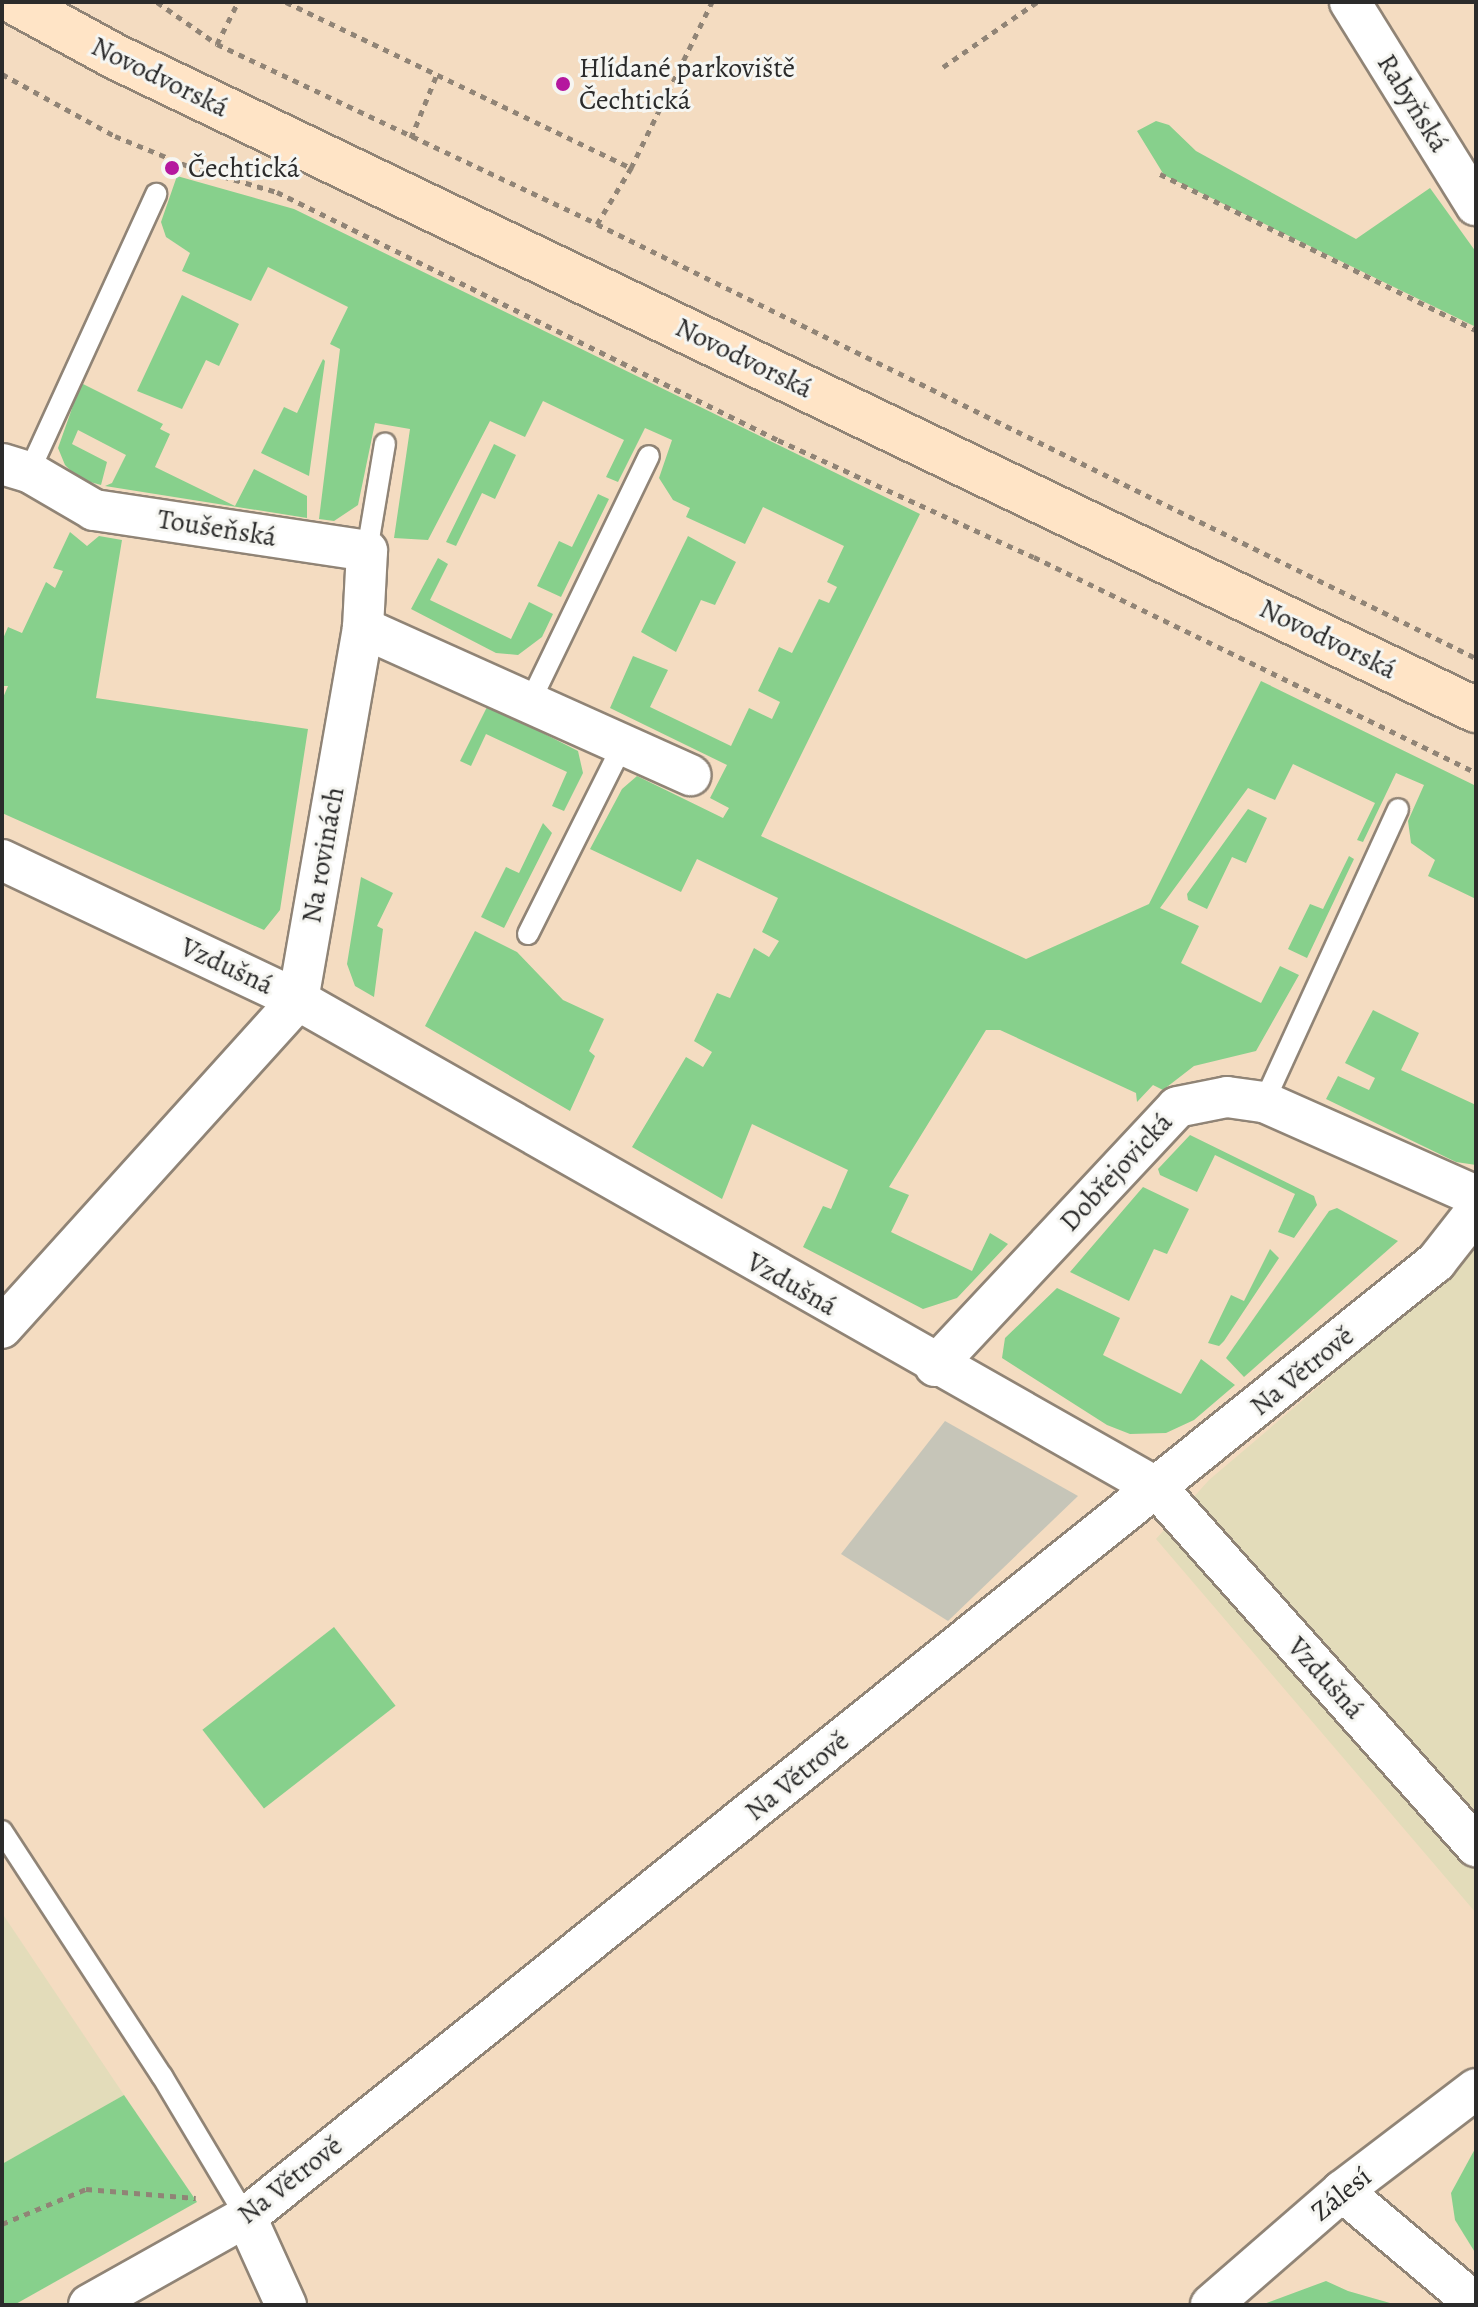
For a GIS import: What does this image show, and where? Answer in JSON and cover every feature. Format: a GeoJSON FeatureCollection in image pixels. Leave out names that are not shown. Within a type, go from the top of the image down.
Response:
{"type":"FeatureCollection","features":[{"type":"Feature","properties":{"kind":"main road","name":"Novodvorská"},"geometry":{"type":"LineString","coordinates":[[15,2],[130,64],[1476,710]]}},
{"type":"Feature","properties":{"kind":"street","name":"Rabyňská"},"geometry":{"type":"LineString","coordinates":[[1350,2],[1476,205]]}},
{"type":"Feature","properties":{"kind":"street","name":"Toušeňská"},"geometry":{"type":"LineString","coordinates":[[15,468],[94,510],[367,551]]}},
{"type":"Feature","properties":{"kind":"street"},"geometry":{"type":"LineString","coordinates":[[367,551],[363,628],[690,775]]}},
{"type":"Feature","properties":{"kind":"street","name":"Na rovinách"},"geometry":{"type":"LineString","coordinates":[[298,1000],[363,628]]}},
{"type":"Feature","properties":{"kind":"street","name":"Vzdušná"},"geometry":{"type":"LineString","coordinates":[[2,860],[298,1000],[935,1366],[1157,1488],[1476,1846]]}},
{"type":"Feature","properties":{"kind":"street"},"geometry":{"type":"LineString","coordinates":[[2,1328],[298,1000]]}},
{"type":"Feature","properties":{"kind":"street","name":"Dobřejovická"},"geometry":{"type":"LineString","coordinates":[[935,1366],[1177,1107],[1227,1097],[1264,1102],[1476,1196]]}},
{"type":"Feature","properties":{"kind":"street","name":"Na Větrově"},"geometry":{"type":"LineString","coordinates":[[89,2305],[246,2217],[1436,1262],[1476,1211]]}},
{"type":"Feature","properties":{"kind":"street","name":"Zálesí"},"geometry":{"type":"LineString","coordinates":[[1211,2305],[1342,2191],[1476,2089]]}},
{"type":"Feature","properties":{"kind":"street"},"geometry":{"type":"LineString","coordinates":[[1342,2191],[1476,2304]]}},
{"type":"Feature","properties":{"kind":"street"},"geometry":{"type":"LineString","coordinates":[[246,2217],[286,2305]]}},
{"type":"Feature","properties":{"kind":"lane"},"geometry":{"type":"LineString","coordinates":[[15,468],[156,194]]}},
{"type":"Feature","properties":{"kind":"lane"},"geometry":{"type":"LineString","coordinates":[[367,551],[385,443]]}},
{"type":"Feature","properties":{"kind":"lane"},"geometry":{"type":"LineString","coordinates":[[530,702],[649,456]]}},
{"type":"Feature","properties":{"kind":"lane"},"geometry":{"type":"LineString","coordinates":[[528,934],[623,744]]}},
{"type":"Feature","properties":{"kind":"lane"},"geometry":{"type":"LineString","coordinates":[[1264,1102],[1398,809]]}},
{"type":"Feature","properties":{"kind":"lane"},"geometry":{"type":"LineString","coordinates":[[2,1831],[162,2076],[246,2217]]}},
{"type":"Feature","properties":{"kind":"path"},"geometry":{"type":"LineString","coordinates":[[157,2],[217,44],[597,224],[1476,658]]}},
{"type":"Feature","properties":{"kind":"path"},"geometry":{"type":"LineString","coordinates":[[217,44],[238,2]]}},
{"type":"Feature","properties":{"kind":"path"},"geometry":{"type":"LineString","coordinates":[[286,2],[631,168]]}},
{"type":"Feature","properties":{"kind":"path"},"geometry":{"type":"LineString","coordinates":[[597,224],[631,168],[712,2]]}},
{"type":"Feature","properties":{"kind":"path"},"geometry":{"type":"LineString","coordinates":[[943,67],[1037,2]]}},
{"type":"Feature","properties":{"kind":"path"},"geometry":{"type":"LineString","coordinates":[[2,74],[115,136],[188,166],[277,192],[778,440],[1034,557],[1476,773]]}},
{"type":"Feature","properties":{"kind":"path"},"geometry":{"type":"LineString","coordinates":[[411,138],[437,74]]}},
{"type":"Feature","properties":{"kind":"path"},"geometry":{"type":"LineString","coordinates":[[1160,174],[1476,330]]}},
{"type":"Feature","properties":{"kind":"path"},"geometry":{"type":"LineString","coordinates":[[2,2224],[86,2189],[191,2197],[246,2217]]}},
{"type":"Feature","properties":{"kind":"shaded area"},"geometry":{"type":"Polygon","coordinates":[[[1476,1240],[1476,1913],[1156,1539],[1209,1480],[1377,1337],[1476,1240]]]}},
{"type":"Feature","properties":{"kind":"shaded area"},"geometry":{"type":"Polygon","coordinates":[[[945,1421],[1078,1496],[948,1621],[841,1554],[945,1421]]]}},
{"type":"Feature","properties":{"kind":"shaded area"},"geometry":{"type":"Polygon","coordinates":[[[2,1913],[124,2095],[2,2164],[2,1913]]]}},
{"type":"Feature","properties":{"kind":"green space"},"geometry":{"type":"Polygon","coordinates":[[[1156,121],[1169,125],[1196,151],[1356,239],[1430,188],[1476,252],[1476,327],[1164,175],[1137,131],[1156,121]]]}},
{"type":"Feature","properties":{"kind":"green space"},"geometry":{"type":"Polygon","coordinates":[[[177,176],[294,209],[920,514],[761,836],[1026,959],[1149,904],[1261,681],[1476,786],[1476,899],[1428,876],[1435,860],[1411,843],[1408,821],[1424,785],[1396,773],[1363,842],[1357,840],[1375,803],[1293,764],[1275,800],[1248,788],[1160,908],[1199,926],[1181,963],[1261,1003],[1280,966],[1299,975],[1256,1051],[1194,1066],[1163,1090],[1153,1085],[1137,1102],[1136,1093],[1000,1030],[986,1030],[889,1187],[909,1195],[891,1232],[972,1271],[990,1233],[1008,1244],[957,1298],[923,1309],[803,1247],[823,1206],[831,1209],[848,1170],[752,1124],[722,1199],[632,1147],[686,1057],[703,1067],[712,1052],[694,1041],[717,993],[730,998],[754,948],[769,957],[779,941],[762,932],[778,898],[697,859],[681,892],[590,849],[622,789],[637,776],[723,818],[729,808],[710,798],[727,765],[610,708],[633,656],[668,670],[650,707],[731,746],[749,708],[772,719],[780,702],[758,691],[779,647],[792,653],[819,599],[829,603],[837,587],[827,582],[844,546],[763,507],[745,544],[686,517],[690,508],[673,500],[659,478],[672,440],[645,428],[618,482],[606,477],[624,440],[543,401],[525,437],[490,421],[428,540],[394,538],[410,429],[375,423],[358,505],[334,521],[319,519],[340,349],[330,344],[348,307],[268,267],[251,301],[182,271],[190,253],[166,237],[161,222],[177,176]]]}},
{"type":"Feature","properties":{"kind":"green space"},"geometry":{"type":"Polygon","coordinates":[[[182,295],[239,324],[219,366],[206,360],[182,409],[137,391],[182,295]]]}},
{"type":"Feature","properties":{"kind":"green space"},"geometry":{"type":"Polygon","coordinates":[[[323,359],[309,476],[261,453],[284,407],[297,413],[323,359]]]}},
{"type":"Feature","properties":{"kind":"green space"},"geometry":{"type":"Polygon","coordinates":[[[81,383],[163,424],[160,429],[170,434],[155,467],[235,506],[254,469],[307,496],[307,518],[105,486],[112,483],[126,455],[78,430],[72,444],[107,462],[101,485],[79,479],[65,465],[58,448],[81,383]]]}},
{"type":"Feature","properties":{"kind":"green space"},"geometry":{"type":"Polygon","coordinates":[[[494,444],[516,455],[495,499],[482,493],[456,546],[446,542],[494,444]]]}},
{"type":"Feature","properties":{"kind":"green space"},"geometry":{"type":"Polygon","coordinates":[[[598,494],[609,499],[561,597],[537,586],[559,541],[572,547],[598,494]]]}},
{"type":"Feature","properties":{"kind":"green space"},"geometry":{"type":"Polygon","coordinates":[[[70,532],[87,546],[99,536],[122,540],[96,698],[308,729],[280,910],[264,930],[2,813],[2,700],[8,686],[2,686],[2,641],[8,627],[22,633],[46,582],[55,588],[63,571],[53,568],[70,532]]]}},
{"type":"Feature","properties":{"kind":"green space"},"geometry":{"type":"Polygon","coordinates":[[[688,536],[736,562],[715,605],[701,600],[676,652],[641,632],[688,536]]]}},
{"type":"Feature","properties":{"kind":"green space"},"geometry":{"type":"Polygon","coordinates":[[[438,558],[448,564],[430,600],[511,639],[529,602],[553,614],[542,637],[518,655],[496,653],[411,609],[438,558]]]}},
{"type":"Feature","properties":{"kind":"green space"},"geometry":{"type":"Polygon","coordinates":[[[488,705],[578,751],[583,773],[564,811],[552,806],[567,772],[486,734],[471,766],[460,761],[488,705]]]}},
{"type":"Feature","properties":{"kind":"green space"},"geometry":{"type":"Polygon","coordinates":[[[1248,809],[1267,818],[1246,863],[1232,857],[1207,909],[1188,900],[1187,894],[1248,809]]]}},
{"type":"Feature","properties":{"kind":"green space"},"geometry":{"type":"Polygon","coordinates":[[[543,823],[552,833],[504,928],[481,917],[506,867],[519,873],[543,823]]]}},
{"type":"Feature","properties":{"kind":"green space"},"geometry":{"type":"Polygon","coordinates":[[[1349,856],[1354,859],[1307,958],[1288,949],[1310,904],[1323,909],[1349,856]]]}},
{"type":"Feature","properties":{"kind":"green space"},"geometry":{"type":"Polygon","coordinates":[[[361,877],[393,893],[377,926],[383,929],[374,997],[355,986],[347,964],[361,877]]]}},
{"type":"Feature","properties":{"kind":"green space"},"geometry":{"type":"Polygon","coordinates":[[[475,931],[517,952],[563,1000],[604,1019],[589,1051],[595,1056],[570,1111],[425,1026],[475,931]]]}},
{"type":"Feature","properties":{"kind":"green space"},"geometry":{"type":"Polygon","coordinates":[[[1373,1010],[1419,1033],[1401,1070],[1476,1105],[1476,1165],[1456,1162],[1326,1099],[1338,1076],[1369,1090],[1375,1078],[1345,1063],[1373,1010]]]}},
{"type":"Feature","properties":{"kind":"green space"},"geometry":{"type":"Polygon","coordinates":[[[1190,1135],[1314,1196],[1317,1205],[1294,1238],[1278,1232],[1295,1194],[1215,1155],[1197,1192],[1160,1175],[1158,1169],[1190,1135]]]}},
{"type":"Feature","properties":{"kind":"green space"},"geometry":{"type":"Polygon","coordinates":[[[1143,1187],[1189,1209],[1167,1254],[1154,1249],[1129,1301],[1070,1272],[1143,1187]]]}},
{"type":"Feature","properties":{"kind":"green space"},"geometry":{"type":"Polygon","coordinates":[[[1337,1208],[1398,1241],[1244,1377],[1226,1358],[1329,1211],[1337,1208]]]}},
{"type":"Feature","properties":{"kind":"green space"},"geometry":{"type":"Polygon","coordinates":[[[1270,1249],[1279,1258],[1224,1341],[1219,1346],[1208,1343],[1231,1295],[1244,1301],[1270,1249]]]}},
{"type":"Feature","properties":{"kind":"green space"},"geometry":{"type":"Polygon","coordinates":[[[1057,1288],[1120,1318],[1103,1355],[1181,1394],[1201,1359],[1235,1385],[1194,1420],[1166,1433],[1130,1434],[1107,1425],[1002,1358],[1005,1338],[1057,1288]]]}},
{"type":"Feature","properties":{"kind":"green space"},"geometry":{"type":"Polygon","coordinates":[[[334,1627],[396,1706],[264,1809],[202,1730],[334,1627]]]}},
{"type":"Feature","properties":{"kind":"green space"},"geometry":{"type":"Polygon","coordinates":[[[124,2095],[197,2202],[14,2305],[2,2305],[2,2164],[124,2095]]]}},
{"type":"Feature","properties":{"kind":"green space"},"geometry":{"type":"Polygon","coordinates":[[[1476,2147],[1476,2254],[1455,2220],[1451,2193],[1476,2147]]]}},
{"type":"Feature","properties":{"kind":"green space"},"geometry":{"type":"Polygon","coordinates":[[[1326,2281],[1348,2291],[1397,2305],[1261,2305],[1326,2281]]]}},
{"type":"Feature","properties":{"kind":"place","name":"Hlídané parkoviště Čechtická"},"geometry":{"type":"Point","coordinates":[563,84]}},
{"type":"Feature","properties":{"kind":"place","name":"Čechtická"},"geometry":{"type":"Point","coordinates":[172,168]}}]}
